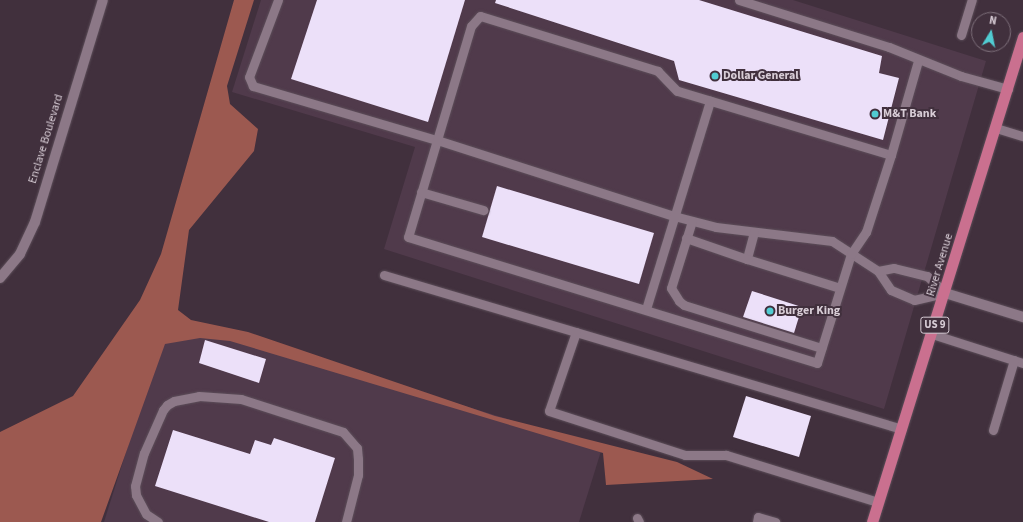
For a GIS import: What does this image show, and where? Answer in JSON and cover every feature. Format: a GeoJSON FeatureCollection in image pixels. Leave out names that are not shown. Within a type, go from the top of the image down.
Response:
{"type":"FeatureCollection","features":[{"type":"Feature","properties":{"kind":"highway","name":"River Avenue"},"geometry":{"type":"LineString","coordinates":[[872,522],[945,293],[1023,37]]}},
{"type":"Feature","properties":{"kind":"street","name":"Enclave Boulevard"},"geometry":{"type":"LineString","coordinates":[[0,278],[20,254],[35,222],[102,0]]}},
{"type":"Feature","properties":{"kind":"street"},"geometry":{"type":"LineString","coordinates":[[945,293],[1023,317]]}},
{"type":"Feature","properties":{"kind":"lane"},"geometry":{"type":"LineString","coordinates":[[278,0],[249,77],[253,86],[437,140],[692,221],[754,232],[832,241],[878,271],[891,290],[914,300],[945,293]]}},
{"type":"Feature","properties":{"kind":"lane"},"geometry":{"type":"LineString","coordinates":[[738,0],[889,47],[918,61],[961,76],[1008,88]]}},
{"type":"Feature","properties":{"kind":"lane"},"geometry":{"type":"LineString","coordinates":[[961,35],[972,0]]}},
{"type":"Feature","properties":{"kind":"lane"},"geometry":{"type":"LineString","coordinates":[[891,155],[677,91],[658,71],[480,16],[471,26],[408,237],[646,309],[817,363],[851,254],[866,232],[891,155],[918,61]]}},
{"type":"Feature","properties":{"kind":"lane"},"geometry":{"type":"LineString","coordinates":[[646,309],[710,101]]}},
{"type":"Feature","properties":{"kind":"lane"},"geometry":{"type":"LineString","coordinates":[[996,128],[1023,136]]}},
{"type":"Feature","properties":{"kind":"lane"},"geometry":{"type":"LineString","coordinates":[[421,192],[483,210]]}},
{"type":"Feature","properties":{"kind":"lane"},"geometry":{"type":"LineString","coordinates":[[692,221],[671,288],[674,295],[684,305],[821,348]]}},
{"type":"Feature","properties":{"kind":"lane"},"geometry":{"type":"LineString","coordinates":[[747,259],[754,232]]}},
{"type":"Feature","properties":{"kind":"lane"},"geometry":{"type":"LineString","coordinates":[[686,238],[840,288]]}},
{"type":"Feature","properties":{"kind":"lane"},"geometry":{"type":"LineString","coordinates":[[878,271],[894,268],[927,276],[945,293]]}},
{"type":"Feature","properties":{"kind":"lane"},"geometry":{"type":"LineString","coordinates":[[384,275],[902,429]]}},
{"type":"Feature","properties":{"kind":"lane"},"geometry":{"type":"LineString","coordinates":[[576,332],[549,412],[685,455],[726,455],[878,502]]}},
{"type":"Feature","properties":{"kind":"lane"},"geometry":{"type":"LineString","coordinates":[[932,334],[1019,361],[993,430]]}},
{"type":"Feature","properties":{"kind":"lane"},"geometry":{"type":"LineString","coordinates":[[158,522],[146,514],[136,495],[135,486],[144,453],[162,410],[174,401],[199,396],[241,399],[343,432],[357,448],[358,459],[358,475],[346,522]]}},
{"type":"Feature","properties":{"kind":"lane"},"geometry":{"type":"LineString","coordinates":[[757,522],[758,517],[774,522]]}},
{"type":"Feature","properties":{"kind":"shaded area"},"geometry":{"type":"Polygon","coordinates":[[[234,0],[254,0],[227,86],[230,104],[258,129],[254,151],[189,230],[178,310],[191,320],[248,332],[495,416],[677,462],[713,479],[606,485],[603,453],[230,341],[200,338],[165,344],[101,522],[0,522],[0,432],[73,396],[140,300],[161,254],[234,0]]]}},
{"type":"Feature","properties":{"kind":"shaded area"},"geometry":{"type":"Polygon","coordinates":[[[261,0],[793,0],[986,61],[884,409],[384,249],[415,147],[232,92],[261,0]]]}},
{"type":"Feature","properties":{"kind":"shaded area"},"geometry":{"type":"Polygon","coordinates":[[[169,315],[602,448],[579,522],[104,522],[169,315]]]}},
{"type":"Feature","properties":{"kind":"building"},"geometry":{"type":"Polygon","coordinates":[[[317,0],[465,0],[428,122],[291,79],[317,0]]]}},
{"type":"Feature","properties":{"kind":"building"},"geometry":{"type":"Polygon","coordinates":[[[496,0],[699,0],[882,56],[879,73],[899,78],[883,140],[679,80],[674,61],[495,3],[496,0]]]}},
{"type":"Feature","properties":{"kind":"building"},"geometry":{"type":"Polygon","coordinates":[[[497,186],[654,233],[639,284],[482,237],[497,186]]]}},
{"type":"Feature","properties":{"kind":"building"},"geometry":{"type":"Polygon","coordinates":[[[752,291],[802,307],[794,333],[743,317],[752,291]]]}},
{"type":"Feature","properties":{"kind":"building"},"geometry":{"type":"Polygon","coordinates":[[[205,340],[266,359],[259,383],[199,363],[205,340]]]}},
{"type":"Feature","properties":{"kind":"building"},"geometry":{"type":"Polygon","coordinates":[[[746,396],[811,416],[799,457],[733,437],[746,396]]]}},
{"type":"Feature","properties":{"kind":"building"},"geometry":{"type":"Polygon","coordinates":[[[173,430],[250,454],[255,440],[271,445],[274,438],[335,458],[315,522],[269,522],[155,486],[173,430]]]}},
{"type":"Feature","properties":{"kind":"place","name":"Dollar General"},"geometry":{"type":"Point","coordinates":[715,76]}},
{"type":"Feature","properties":{"kind":"place","name":"M&T Bank"},"geometry":{"type":"Point","coordinates":[875,114]}},
{"type":"Feature","properties":{"kind":"place","name":"Burger King"},"geometry":{"type":"Point","coordinates":[770,311]}}]}
